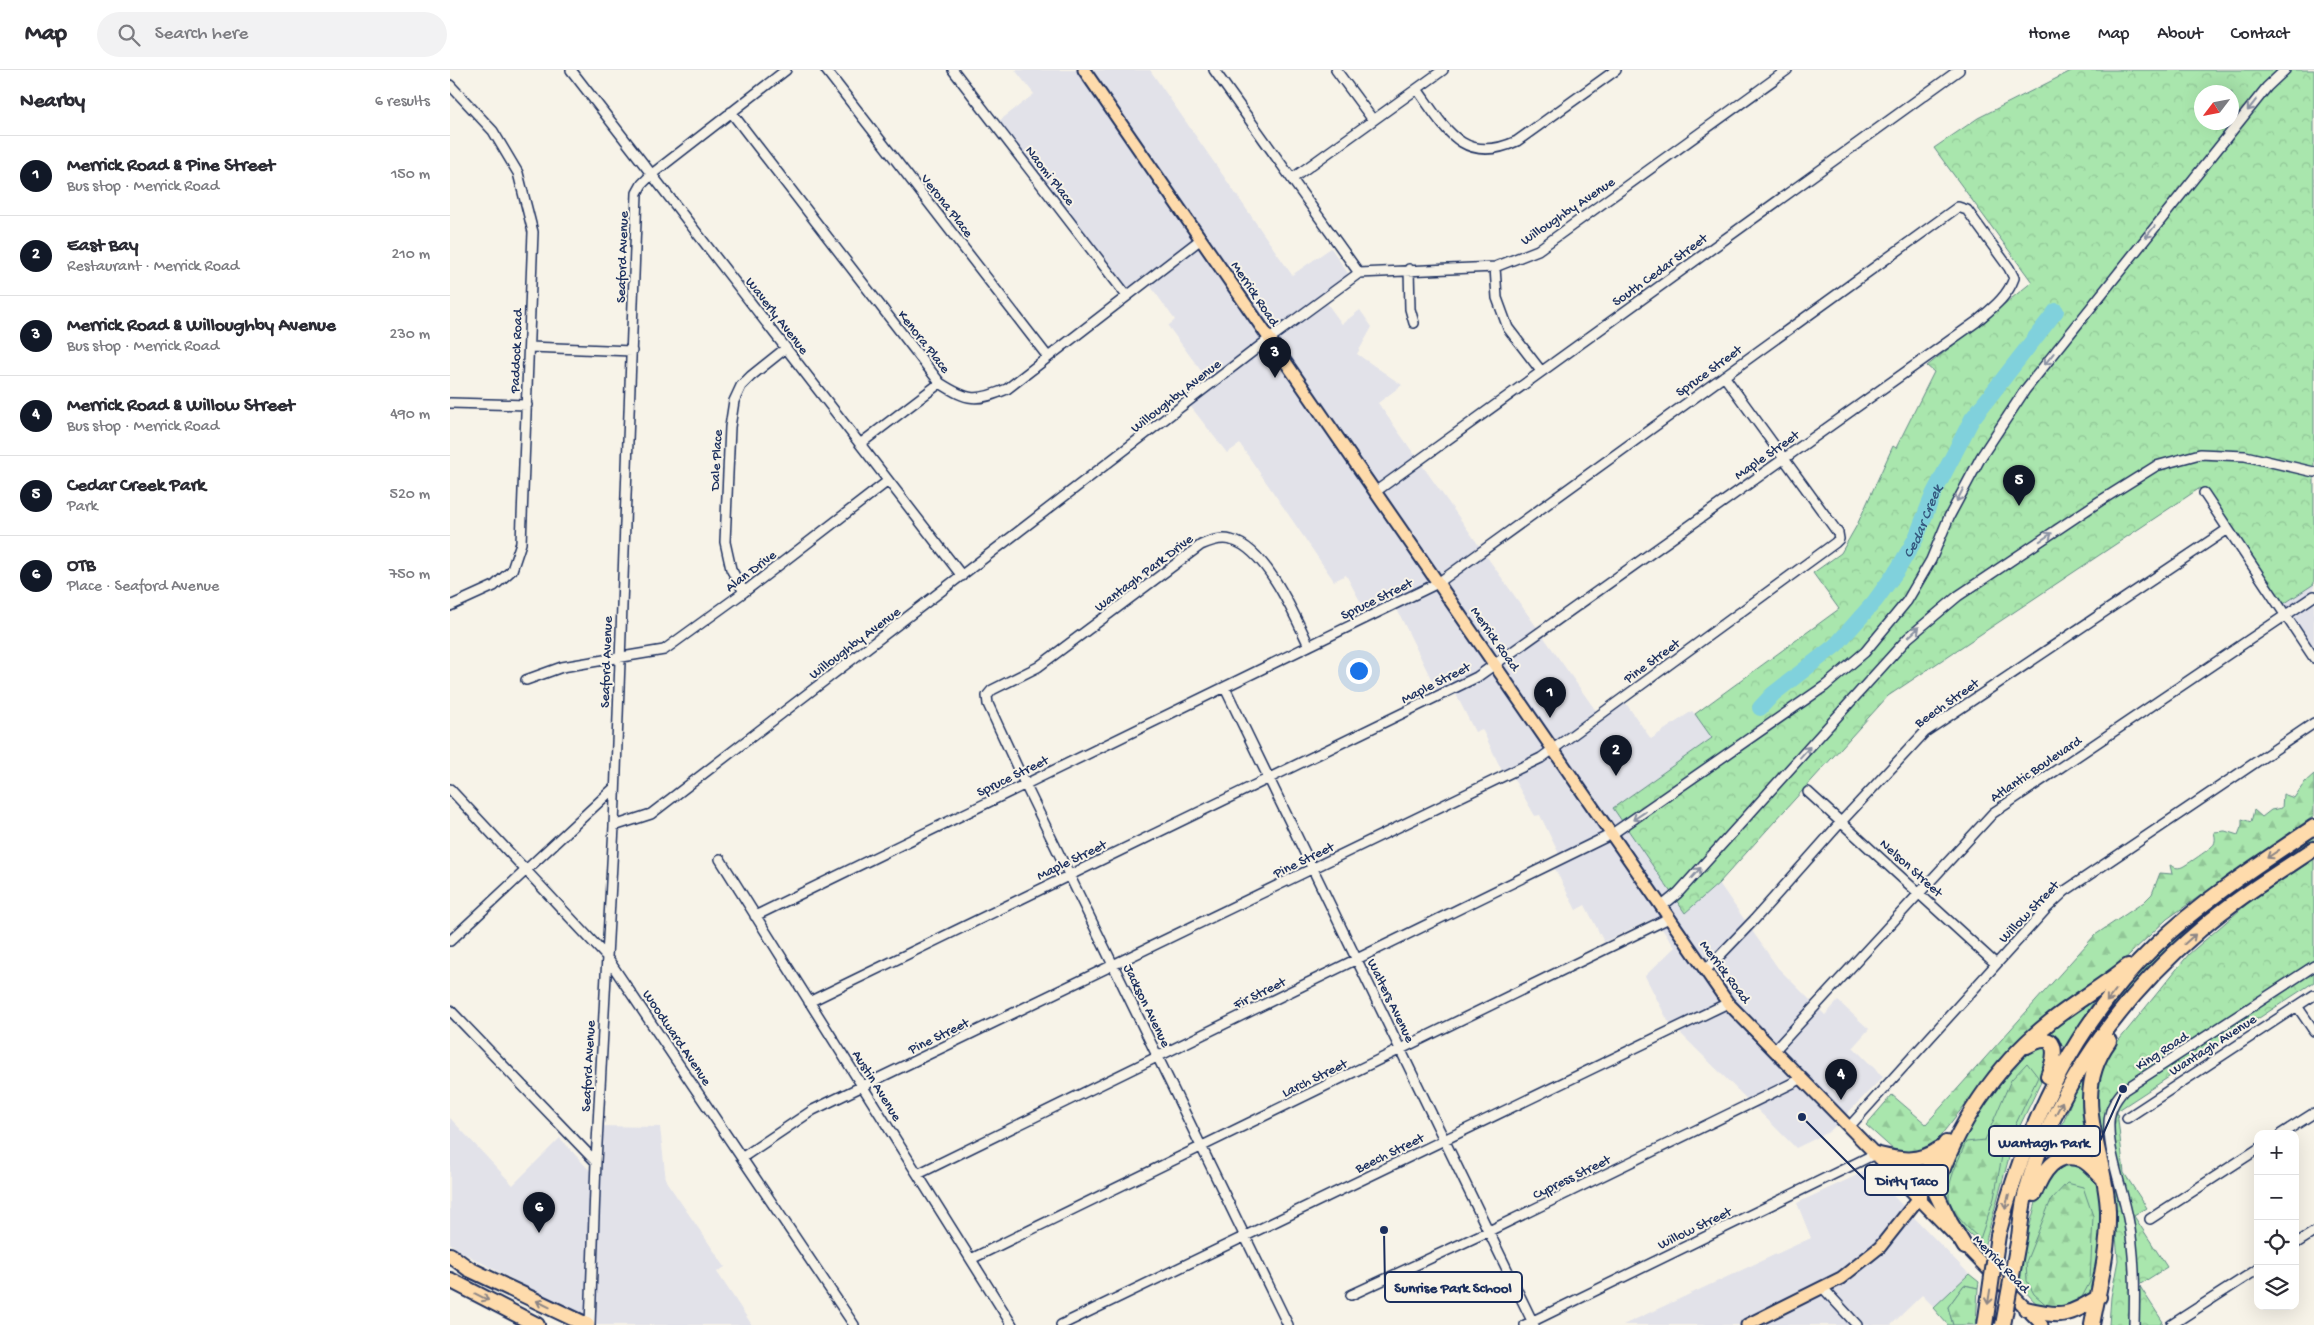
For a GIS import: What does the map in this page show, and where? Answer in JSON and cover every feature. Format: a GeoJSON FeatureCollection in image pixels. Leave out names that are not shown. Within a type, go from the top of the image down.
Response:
{"type":"FeatureCollection","features":[{"type":"Feature","properties":{"kind":"highway"},"geometry":{"type":"LineString","coordinates":[[1918,1199],[1928,1168],[1945,1144],[1966,1120],[2018,1052],[2051,1021],[2154,946],[2232,882],[2314,827]]}},
{"type":"Feature","properties":{"kind":"highway"},"geometry":{"type":"LineString","coordinates":[[2003,1325],[2025,1193],[2039,1153],[2058,1110],[2080,1069],[2108,1028],[2168,958],[2242,897],[2314,849]]}},
{"type":"Feature","properties":{"kind":"highway"},"geometry":{"type":"LineString","coordinates":[[2016,1171],[2043,1102],[2066,1060],[2115,990],[2154,946]]}},
{"type":"Feature","properties":{"kind":"highway"},"geometry":{"type":"LineString","coordinates":[[2092,1325],[2108,1245],[2108,1210],[2091,1124],[2089,1103],[2095,1070],[2106,1046],[2168,958]]}},
{"type":"Feature","properties":{"kind":"highway"},"geometry":{"type":"LineString","coordinates":[[1984,1325],[1998,1234],[2043,1088],[2055,1060],[2054,1049],[2046,1040],[2034,1042],[2018,1052]]}},
{"type":"Feature","properties":{"kind":"highway"},"geometry":{"type":"LineString","coordinates":[[1965,1247],[1935,1191],[1949,1151],[1966,1120]]}},
{"type":"Feature","properties":{"kind":"highway"},"geometry":{"type":"LineString","coordinates":[[1875,1154],[1898,1160],[1914,1160],[1930,1156],[1945,1144]]}},
{"type":"Feature","properties":{"kind":"highway"},"geometry":{"type":"LineString","coordinates":[[2019,1237],[2040,1179],[2048,1166],[2058,1160],[2070,1158],[2083,1160],[2103,1178]]}},
{"type":"Feature","properties":{"kind":"highway"},"geometry":{"type":"LineString","coordinates":[[450,1255],[469,1269],[589,1325]]}},
{"type":"Feature","properties":{"kind":"highway"},"geometry":{"type":"LineString","coordinates":[[450,1280],[537,1325]]}},
{"type":"Feature","properties":{"kind":"highway"},"geometry":{"type":"LineString","coordinates":[[2026,1309],[2061,1316],[2075,1311],[2098,1297]]}},
{"type":"Feature","properties":{"kind":"main road","name":"Merrick Road"},"geometry":{"type":"LineString","coordinates":[[1084,70],[1728,1003],[2042,1325]]}},
{"type":"Feature","properties":{"kind":"main road"},"geometry":{"type":"LineString","coordinates":[[1747,1325],[1841,1278],[1880,1247],[1918,1199]]}},
{"type":"Feature","properties":{"kind":"street","name":"Waverly Avenue"},"geometry":{"type":"LineString","coordinates":[[571,70],[962,576]]}},
{"type":"Feature","properties":{"kind":"street","name":"Seaford Avenue"},"geometry":{"type":"LineString","coordinates":[[589,1325],[614,826],[637,193],[642,184],[652,174],[786,70]]}},
{"type":"Feature","properties":{"kind":"street","name":"Verona Place"},"geometry":{"type":"LineString","coordinates":[[826,70],[1048,358]]}},
{"type":"Feature","properties":{"kind":"street","name":"Naomi Place"},"geometry":{"type":"LineString","coordinates":[[953,70],[1127,296]]}},
{"type":"Feature","properties":{"kind":"street"},"geometry":{"type":"LineString","coordinates":[[1214,70],[1293,178],[1359,273]]}},
{"type":"Feature","properties":{"kind":"street"},"geometry":{"type":"LineString","coordinates":[[1336,70],[1373,120]]}},
{"type":"Feature","properties":{"kind":"street"},"geometry":{"type":"LineString","coordinates":[[1293,178],[1443,70]]}},
{"type":"Feature","properties":{"kind":"street"},"geometry":{"type":"LineString","coordinates":[[1417,89],[1448,132],[1464,144],[1480,149],[1500,149],[1517,141],[1616,70]]}},
{"type":"Feature","properties":{"kind":"street","name":"Willoughby Avenue"},"geometry":{"type":"LineString","coordinates":[[614,826],[651,814],[1270,339],[1359,273],[1495,268],[1538,250],[1787,70]]}},
{"type":"Feature","properties":{"kind":"street","name":"South Cedar Street"},"geometry":{"type":"LineString","coordinates":[[1375,492],[1959,70]]}},
{"type":"Feature","properties":{"kind":"street","name":"Fir Street"},"geometry":{"type":"LineString","coordinates":[[918,1174],[1612,834],[1825,686],[1850,666],[1878,637],[1912,592],[1931,560],[1972,472],[2025,390],[2267,87],[2285,70]]}},
{"type":"Feature","properties":{"kind":"street","name":"Paddock Road"},"geometry":{"type":"LineString","coordinates":[[450,85],[492,130],[518,173],[533,232],[521,543],[512,570],[494,586],[450,606]]}},
{"type":"Feature","properties":{"kind":"street","name":"Kenora Place"},"geometry":{"type":"LineString","coordinates":[[731,112],[940,383],[960,396],[987,398],[1007,389],[1201,240]]}},
{"type":"Feature","properties":{"kind":"street","name":"Maple Street"},"geometry":{"type":"LineString","coordinates":[[809,1002],[1476,677],[1976,322],[2001,300],[2014,278],[2009,268],[1967,210],[1958,207],[1953,210]]}},
{"type":"Feature","properties":{"kind":"street","name":"Spruce Street"},"geometry":{"type":"LineString","coordinates":[[756,916],[1438,583],[1953,210]]}},
{"type":"Feature","properties":{"kind":"street"},"geometry":{"type":"LineString","coordinates":[[1495,268],[1497,298],[1508,328],[1541,371]]}},
{"type":"Feature","properties":{"kind":"street"},"geometry":{"type":"LineString","coordinates":[[1408,270],[1410,309],[1414,323]]}},
{"type":"Feature","properties":{"kind":"street"},"geometry":{"type":"LineString","coordinates":[[530,347],[632,351]]}},
{"type":"Feature","properties":{"kind":"street","name":"Dale Place"},"geometry":{"type":"LineString","coordinates":[[744,592],[731,570],[725,542],[730,427],[734,401],[741,386],[786,348]]}},
{"type":"Feature","properties":{"kind":"street"},"geometry":{"type":"LineString","coordinates":[[1724,376],[1785,458]]}},
{"type":"Feature","properties":{"kind":"street"},"geometry":{"type":"LineString","coordinates":[[860,444],[940,383]]}},
{"type":"Feature","properties":{"kind":"street"},"geometry":{"type":"LineString","coordinates":[[450,403],[527,405]]}},
{"type":"Feature","properties":{"kind":"street"},"geometry":{"type":"LineString","coordinates":[[1662,907],[1678,893],[1908,638],[1958,596],[2076,517],[2156,466],[2200,454],[2245,456],[2314,472]]}},
{"type":"Feature","properties":{"kind":"street","name":"Pine Street"},"geometry":{"type":"LineString","coordinates":[[743,1157],[813,1110],[1114,966],[1536,760],[1554,749],[1839,539],[1838,533],[1785,458]]}},
{"type":"Feature","properties":{"kind":"street","name":"Alan Drive"},"geometry":{"type":"LineString","coordinates":[[526,680],[562,667],[664,650],[744,592],[888,481]]}},
{"type":"Feature","properties":{"kind":"street"},"geometry":{"type":"LineString","coordinates":[[2204,492],[2314,658]]}},
{"type":"Feature","properties":{"kind":"street","name":"Beech Street"},"geometry":{"type":"LineString","coordinates":[[1705,971],[1754,920],[1841,822],[1925,732],[2228,529]]}},
{"type":"Feature","properties":{"kind":"street","name":"Wantagh Park Drive"},"geometry":{"type":"LineString","coordinates":[[988,696],[992,690],[1038,667],[1201,545],[1216,540],[1229,539],[1254,551],[1287,599],[1310,646]]}},
{"type":"Feature","properties":{"kind":"street","name":"Atlantic Boulevard"},"geometry":{"type":"LineString","coordinates":[[1774,1051],[1993,813],[2314,596]]}},
{"type":"Feature","properties":{"kind":"street","name":"Walters Avenue"},"geometry":{"type":"LineString","coordinates":[[1225,688],[1489,1231],[1531,1324]]}},
{"type":"Feature","properties":{"kind":"street","name":"Jackson Avenue"},"geometry":{"type":"LineString","coordinates":[[988,696],[988,704],[1025,784],[1288,1325]]}},
{"type":"Feature","properties":{"kind":"street","name":"Willow Street"},"geometry":{"type":"LineString","coordinates":[[1849,1128],[1996,964],[2065,891],[2314,723]]}},
{"type":"Feature","properties":{"kind":"street"},"geometry":{"type":"LineString","coordinates":[[450,941],[614,788]]}},
{"type":"Feature","properties":{"kind":"street","name":"Woodward Avenue"},"geometry":{"type":"LineString","coordinates":[[450,789],[606,956],[743,1157],[854,1325]]}},
{"type":"Feature","properties":{"kind":"street","name":"Nelson Street"},"geometry":{"type":"LineString","coordinates":[[1808,792],[1920,892],[1996,964]]}},
{"type":"Feature","properties":{"kind":"street","name":"Austin Avenue"},"geometry":{"type":"LineString","coordinates":[[720,859],[1012,1325]]}},
{"type":"Feature","properties":{"kind":"street","name":"Larch Street"},"geometry":{"type":"LineString","coordinates":[[971,1259],[1669,918]]}},
{"type":"Feature","properties":{"kind":"street","name":"King Road"},"geometry":{"type":"LineString","coordinates":[[2134,1325],[2135,1279],[2129,1220],[2108,1129],[2110,1113],[2115,1100],[2124,1090],[2314,966]]}},
{"type":"Feature","properties":{"kind":"street","name":"Wantagh Avenue"},"geometry":{"type":"LineString","coordinates":[[2127,1118],[2314,995]]}},
{"type":"Feature","properties":{"kind":"street","name":"Beech Street"},"geometry":{"type":"LineString","coordinates":[[1061,1325],[1728,1003]]}},
{"type":"Feature","properties":{"kind":"street"},"geometry":{"type":"LineString","coordinates":[[2298,1006],[2314,1031]]}},
{"type":"Feature","properties":{"kind":"street"},"geometry":{"type":"LineString","coordinates":[[450,1010],[596,1162]]}},
{"type":"Feature","properties":{"kind":"street","name":"Cypress Street"},"geometry":{"type":"LineString","coordinates":[[1351,1295],[1489,1231],[1801,1079]]}},
{"type":"Feature","properties":{"kind":"street"},"geometry":{"type":"LineString","coordinates":[[2287,1130],[2314,1112]]}},
{"type":"Feature","properties":{"kind":"street"},"geometry":{"type":"LineString","coordinates":[[2150,1219],[2254,1152]]}},
{"type":"Feature","properties":{"kind":"street","name":"Willow Street"},"geometry":{"type":"LineString","coordinates":[[1531,1324],[1875,1154]]}},
{"type":"Feature","properties":{"kind":"street"},"geometry":{"type":"LineString","coordinates":[[2299,1241],[2314,1232]]}},
{"type":"Feature","properties":{"kind":"street"},"geometry":{"type":"LineString","coordinates":[[2171,1325],[2254,1272]]}},
{"type":"Feature","properties":{"kind":"street"},"geometry":{"type":"LineString","coordinates":[[1822,1288],[1857,1325]]}},
{"type":"Feature","properties":{"kind":"shaded area"},"geometry":{"type":"Polygon","coordinates":[[[1015,70],[1150,70],[1292,275],[1331,248],[1349,275],[1321,295],[1342,324],[1360,310],[1372,327],[1357,354],[1402,385],[1378,403],[1596,711],[1620,695],[1651,739],[1692,711],[1695,714],[1713,738],[1613,808],[1685,913],[1719,883],[1778,968],[1825,1015],[1838,1001],[1869,1029],[1853,1047],[1883,1077],[1829,1132],[1796,1148],[1668,1021],[1645,976],[1675,947],[1654,918],[1604,942],[1585,905],[1576,910],[1550,859],[1559,854],[1540,815],[1535,816],[1508,769],[1502,771],[1482,729],[1475,732],[1451,684],[1437,691],[1393,601],[1367,614],[1346,575],[1334,581],[1240,444],[1227,453],[1184,398],[1207,379],[1168,326],[1175,320],[1144,277],[1126,290],[998,122],[1034,94],[1015,70]]]}},
{"type":"Feature","properties":{"kind":"shaded area"},"geometry":{"type":"Polygon","coordinates":[[[2314,584],[2314,659],[2279,607],[2314,584]]]}},
{"type":"Feature","properties":{"kind":"shaded area"},"geometry":{"type":"Polygon","coordinates":[[[450,1118],[513,1185],[560,1138],[591,1172],[593,1126],[660,1127],[666,1181],[725,1267],[717,1272],[752,1325],[569,1325],[577,1314],[460,1251],[450,1243],[450,1118]]]}},
{"type":"Feature","properties":{"kind":"shaded area"},"geometry":{"type":"Polygon","coordinates":[[[1868,1170],[1969,1274],[1935,1308],[1922,1295],[1891,1325],[1623,1325],[1811,1238],[1797,1203],[1868,1170]]]}},
{"type":"Feature","properties":{"kind":"green space"},"geometry":{"type":"Polygon","coordinates":[[[2073,70],[2314,70],[2314,584],[2279,607],[2200,488],[1888,696],[1719,883],[1685,913],[1613,808],[1712,738],[1695,714],[1839,609],[1813,573],[1841,553],[1857,525],[1893,446],[1896,448],[1934,372],[1927,366],[2032,282],[1934,148],[1978,118],[2073,70]]]}},
{"type":"Feature","properties":{"kind":"green space"},"geometry":{"type":"Polygon","coordinates":[[[2314,774],[2314,816],[2167,919],[2114,969],[2074,1000],[2040,1020],[1993,1069],[1930,1149],[1912,1155],[1896,1152],[1866,1125],[1892,1095],[1926,1124],[2095,935],[2144,902],[2152,894],[2160,873],[2172,874],[2170,865],[2177,868],[2182,867],[2209,849],[2215,842],[2214,832],[2225,831],[2238,835],[2242,819],[2251,822],[2254,810],[2262,817],[2271,810],[2282,808],[2283,794],[2294,798],[2305,782],[2314,774]]]}},
{"type":"Feature","properties":{"kind":"green space"},"geometry":{"type":"Polygon","coordinates":[[[2314,837],[2314,842],[2199,922],[2154,963],[2127,994],[2077,1059],[2076,1057],[2111,1007],[2165,946],[2212,906],[2314,837]]]}},
{"type":"Feature","properties":{"kind":"green space"},"geometry":{"type":"Polygon","coordinates":[[[2314,859],[2314,982],[2117,1111],[2124,1173],[2147,1208],[2134,1216],[2167,1267],[2139,1285],[2163,1322],[2159,1325],[2109,1325],[2111,1297],[2118,1260],[2113,1198],[2094,1103],[2098,1076],[2111,1050],[2189,954],[2248,903],[2314,859]]]}},
{"type":"Feature","properties":{"kind":"green space"},"geometry":{"type":"Polygon","coordinates":[[[2094,1001],[2065,1048],[2046,1031],[2094,1001]]]}},
{"type":"Feature","properties":{"kind":"green space"},"geometry":{"type":"Polygon","coordinates":[[[2038,1045],[2050,1049],[2051,1061],[2015,1136],[1984,1247],[1954,1219],[1940,1190],[1944,1168],[1999,1084],[2031,1048],[2038,1045]]]}},
{"type":"Feature","properties":{"kind":"green space"},"geometry":{"type":"Polygon","coordinates":[[[2027,1063],[2038,1077],[2003,1151],[1994,1198],[1980,1239],[1966,1226],[1951,1205],[1949,1195],[1953,1173],[1966,1142],[1985,1140],[2011,1080],[2027,1063]]]}},
{"type":"Feature","properties":{"kind":"green space"},"geometry":{"type":"Polygon","coordinates":[[[2092,1065],[2084,1102],[2085,1121],[2097,1166],[2052,1152],[2073,1097],[2092,1065]]]}},
{"type":"Feature","properties":{"kind":"green space"},"geometry":{"type":"Polygon","coordinates":[[[2067,1162],[2081,1167],[2091,1176],[2098,1188],[2102,1203],[2103,1235],[2096,1280],[2089,1295],[2085,1300],[2072,1308],[2059,1312],[2045,1309],[2031,1298],[2020,1285],[2020,1273],[2027,1236],[2042,1180],[2048,1172],[2067,1162]]]}},
{"type":"Feature","properties":{"kind":"green space"},"geometry":{"type":"Polygon","coordinates":[[[2067,1183],[2083,1187],[2093,1216],[2090,1282],[2082,1297],[2062,1308],[2050,1308],[2034,1294],[2027,1281],[2026,1262],[2051,1200],[2067,1183]]]}},
{"type":"Feature","properties":{"kind":"green space"},"geometry":{"type":"Polygon","coordinates":[[[1969,1274],[1979,1282],[1978,1288],[1964,1285],[1948,1307],[1953,1325],[1948,1325],[1933,1308],[1969,1274]]]}},
{"type":"Feature","properties":{"kind":"green space"},"geometry":{"type":"Polygon","coordinates":[[[1964,1285],[1978,1288],[1976,1325],[1953,1325],[1948,1307],[1964,1285]]]}},
{"type":"Feature","properties":{"kind":"waterway","name":"Cedar Creek"},"geometry":{"type":"LineString","coordinates":[[1760,708],[1773,694],[1836,645],[1875,601],[1898,569],[1916,538],[1933,495],[1972,419],[2056,311]]}},
{"type":"Feature","properties":{"kind":"place","name":"Merrick Road & Willoughby Avenue"},"geometry":{"type":"Point","coordinates":[1275,378]}},
{"type":"Feature","properties":{"kind":"place","name":"Cedar Creek Park"},"geometry":{"type":"Point","coordinates":[2019,506]}},
{"type":"Feature","properties":{"kind":"place","name":"Merrick Road & Pine Street"},"geometry":{"type":"Point","coordinates":[1550,718]}},
{"type":"Feature","properties":{"kind":"place","name":"East Bay"},"geometry":{"type":"Point","coordinates":[1616,776]}},
{"type":"Feature","properties":{"kind":"place","name":"Wantagh Park"},"geometry":{"type":"Point","coordinates":[2123,1089]}},
{"type":"Feature","properties":{"kind":"place","name":"Merrick Road & Willow Street"},"geometry":{"type":"Point","coordinates":[1841,1100]}},
{"type":"Feature","properties":{"kind":"place","name":"Dirty Taco"},"geometry":{"type":"Point","coordinates":[1802,1117]}},
{"type":"Feature","properties":{"kind":"place","name":"Sunrise Park School"},"geometry":{"type":"Point","coordinates":[1384,1230]}},
{"type":"Feature","properties":{"kind":"place","name":"OTB"},"geometry":{"type":"Point","coordinates":[539,1233]}}]}
